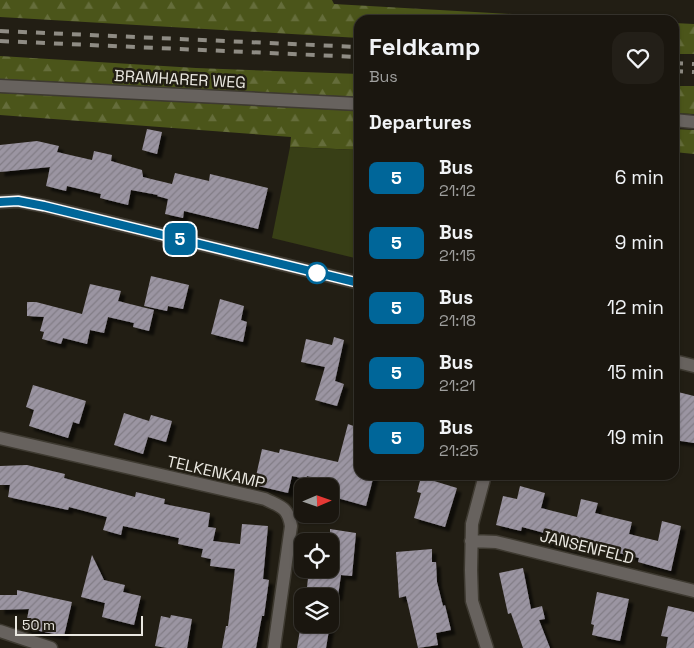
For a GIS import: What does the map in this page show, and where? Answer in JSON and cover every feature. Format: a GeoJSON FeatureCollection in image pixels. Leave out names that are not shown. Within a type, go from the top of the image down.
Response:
{"type":"FeatureCollection","features":[{"type":"Feature","properties":{"kind":"street","name":"BRAMHARER WEG"},"geometry":{"type":"LineString","coordinates":[[0,86],[354,104]]}},
{"type":"Feature","properties":{"kind":"street"},"geometry":{"type":"LineString","coordinates":[[679,120],[694,122]]}},
{"type":"Feature","properties":{"kind":"street"},"geometry":{"type":"LineString","coordinates":[[0,202],[18,201],[44,206],[354,282]]}},
{"type":"Feature","properties":{"kind":"street"},"geometry":{"type":"LineString","coordinates":[[679,362],[694,366]]}},
{"type":"Feature","properties":{"kind":"street","name":"TELKENKAMP"},"geometry":{"type":"LineString","coordinates":[[0,438],[265,499],[284,508],[290,516],[291,526],[274,648]]}},
{"type":"Feature","properties":{"kind":"street"},"geometry":{"type":"LineString","coordinates":[[484,480],[472,524],[472,601],[487,648]]}},
{"type":"Feature","properties":{"kind":"street","name":"JANSENFELD"},"geometry":{"type":"LineString","coordinates":[[471,540],[496,542],[694,591]]}},
{"type":"Feature","properties":{"kind":"street"},"geometry":{"type":"LineString","coordinates":[[0,631],[51,648]]}},
{"type":"Feature","properties":{"kind":"green space"},"geometry":{"type":"Polygon","coordinates":[[[0,0],[332,0],[334,4],[528,15],[354,15],[354,38],[0,17],[0,0]]]}},
{"type":"Feature","properties":{"kind":"green space"},"geometry":{"type":"Polygon","coordinates":[[[679,23],[694,24],[694,54],[679,54],[679,23]]]}},
{"type":"Feature","properties":{"kind":"green space"},"geometry":{"type":"Polygon","coordinates":[[[0,56],[196,68],[354,74],[354,97],[0,79],[0,56]]]}},
{"type":"Feature","properties":{"kind":"green space"},"geometry":{"type":"Polygon","coordinates":[[[679,86],[694,86],[694,114],[679,113],[679,86]]]}},
{"type":"Feature","properties":{"kind":"green space"},"geometry":{"type":"Polygon","coordinates":[[[0,93],[354,111],[354,150],[290,147],[291,137],[0,115],[0,93]]]}},
{"type":"Feature","properties":{"kind":"green space"},"geometry":{"type":"Polygon","coordinates":[[[679,129],[694,130],[694,154],[679,152],[679,129]]]}},
{"type":"Feature","properties":{"kind":"green space"},"geometry":{"type":"Polygon","coordinates":[[[290,147],[354,150],[354,258],[272,238],[290,147]]]}},
{"type":"Feature","properties":{"kind":"building"},"geometry":{"type":"Polygon","coordinates":[[[147,129],[162,132],[157,154],[142,150],[147,129]]]}},
{"type":"Feature","properties":{"kind":"building"},"geometry":{"type":"Polygon","coordinates":[[[37,141],[59,146],[57,152],[92,160],[94,151],[112,155],[111,161],[142,170],[143,177],[172,184],[175,173],[209,181],[210,174],[268,188],[258,229],[184,211],[183,218],[165,214],[168,199],[158,195],[131,190],[128,205],[100,198],[101,194],[67,186],[66,191],[46,186],[50,167],[0,172],[0,145],[37,141]]]}},
{"type":"Feature","properties":{"kind":"building"},"geometry":{"type":"Polygon","coordinates":[[[151,276],[189,285],[183,309],[168,306],[167,311],[144,306],[151,276]]]}},
{"type":"Feature","properties":{"kind":"building"},"geometry":{"type":"Polygon","coordinates":[[[90,284],[121,291],[118,301],[154,310],[149,331],[133,327],[134,323],[108,317],[104,333],[90,330],[87,344],[63,338],[61,344],[42,339],[44,332],[40,331],[44,317],[27,316],[27,302],[36,302],[82,314],[90,284]]]}},
{"type":"Feature","properties":{"kind":"building"},"geometry":{"type":"Polygon","coordinates":[[[220,299],[244,306],[241,320],[247,322],[243,342],[211,334],[220,299]]]}},
{"type":"Feature","properties":{"kind":"building"},"geometry":{"type":"Polygon","coordinates":[[[334,337],[344,340],[335,381],[344,384],[337,406],[315,400],[325,367],[301,362],[306,339],[332,345],[334,337]]]}},
{"type":"Feature","properties":{"kind":"building"},"geometry":{"type":"Polygon","coordinates":[[[33,385],[86,401],[79,424],[73,422],[68,438],[29,426],[34,410],[26,407],[33,385]]]}},
{"type":"Feature","properties":{"kind":"building"},"geometry":{"type":"Polygon","coordinates":[[[679,392],[694,396],[694,443],[679,441],[679,392]]]}},
{"type":"Feature","properties":{"kind":"building"},"geometry":{"type":"Polygon","coordinates":[[[124,413],[149,421],[151,415],[172,421],[166,442],[148,437],[143,454],[114,445],[124,413]]]}},
{"type":"Feature","properties":{"kind":"building"},"geometry":{"type":"Polygon","coordinates":[[[348,424],[354,426],[354,480],[373,480],[366,506],[339,498],[339,478],[315,478],[307,476],[306,478],[301,478],[292,476],[288,493],[254,485],[262,449],[279,453],[280,449],[338,462],[348,424]]]}},
{"type":"Feature","properties":{"kind":"building"},"geometry":{"type":"Polygon","coordinates":[[[27,465],[65,474],[64,478],[135,497],[136,492],[165,499],[164,504],[210,513],[208,527],[216,528],[213,541],[240,544],[242,524],[268,526],[263,579],[269,580],[264,616],[262,616],[256,648],[222,648],[226,626],[228,626],[235,569],[210,566],[211,559],[201,557],[203,549],[178,544],[179,538],[123,526],[121,535],[103,530],[107,517],[69,507],[68,510],[8,497],[10,485],[0,485],[0,466],[27,465]]]}},
{"type":"Feature","properties":{"kind":"building"},"geometry":{"type":"Polygon","coordinates":[[[420,480],[431,480],[457,488],[445,527],[414,518],[421,493],[417,492],[420,480]]]}},
{"type":"Feature","properties":{"kind":"building"},"geometry":{"type":"Polygon","coordinates":[[[520,486],[545,493],[541,508],[577,517],[581,499],[598,503],[595,513],[632,522],[629,534],[658,541],[662,521],[681,526],[671,571],[638,562],[639,558],[578,543],[576,549],[546,542],[548,534],[522,527],[521,531],[496,525],[503,496],[517,499],[520,486]]]}},
{"type":"Feature","properties":{"kind":"building"},"geometry":{"type":"Polygon","coordinates":[[[330,529],[356,533],[352,576],[341,575],[339,589],[307,588],[308,578],[339,578],[339,533],[330,533],[330,529]]]}},
{"type":"Feature","properties":{"kind":"building"},"geometry":{"type":"Polygon","coordinates":[[[432,549],[432,562],[436,562],[437,582],[451,630],[436,633],[438,645],[418,648],[406,596],[399,598],[396,552],[432,549]]]}},
{"type":"Feature","properties":{"kind":"building"},"geometry":{"type":"Polygon","coordinates":[[[92,555],[104,580],[125,585],[123,592],[141,596],[134,625],[102,617],[105,603],[81,597],[92,555]]]}},
{"type":"Feature","properties":{"kind":"building"},"geometry":{"type":"Polygon","coordinates":[[[523,568],[531,609],[542,606],[545,619],[539,620],[550,648],[523,648],[511,613],[508,614],[499,573],[523,568]]]}},
{"type":"Feature","properties":{"kind":"building"},"geometry":{"type":"Polygon","coordinates":[[[17,590],[72,602],[64,636],[25,628],[29,609],[0,610],[0,595],[17,595],[17,590]]]}},
{"type":"Feature","properties":{"kind":"building"},"geometry":{"type":"Polygon","coordinates":[[[597,592],[629,599],[620,641],[592,635],[594,625],[591,624],[597,592]]]}},
{"type":"Feature","properties":{"kind":"building"},"geometry":{"type":"Polygon","coordinates":[[[668,606],[694,612],[694,648],[666,648],[668,637],[661,636],[668,606]]]}},
{"type":"Feature","properties":{"kind":"building"},"geometry":{"type":"Polygon","coordinates":[[[171,615],[192,619],[187,648],[155,646],[161,616],[170,618],[171,615]]]}},
{"type":"Feature","properties":{"kind":"building"},"geometry":{"type":"Polygon","coordinates":[[[300,633],[328,633],[326,648],[297,648],[300,633]]]}},
{"type":"Feature","properties":{"kind":"railway"},"geometry":{"type":"LineString","coordinates":[[0,31],[354,47]]}},
{"type":"Feature","properties":{"kind":"railway"},"geometry":{"type":"LineString","coordinates":[[0,41],[354,57]]}},
{"type":"Feature","properties":{"kind":"railway"},"geometry":{"type":"LineString","coordinates":[[679,63],[694,64]]}},
{"type":"Feature","properties":{"kind":"railway"},"geometry":{"type":"LineString","coordinates":[[679,71],[694,72]]}},
{"type":"Feature","properties":{"kind":"bus line","name":"5"},"geometry":{"type":"LineString","coordinates":[[0,202],[18,201],[44,206],[354,282]]}}]}
